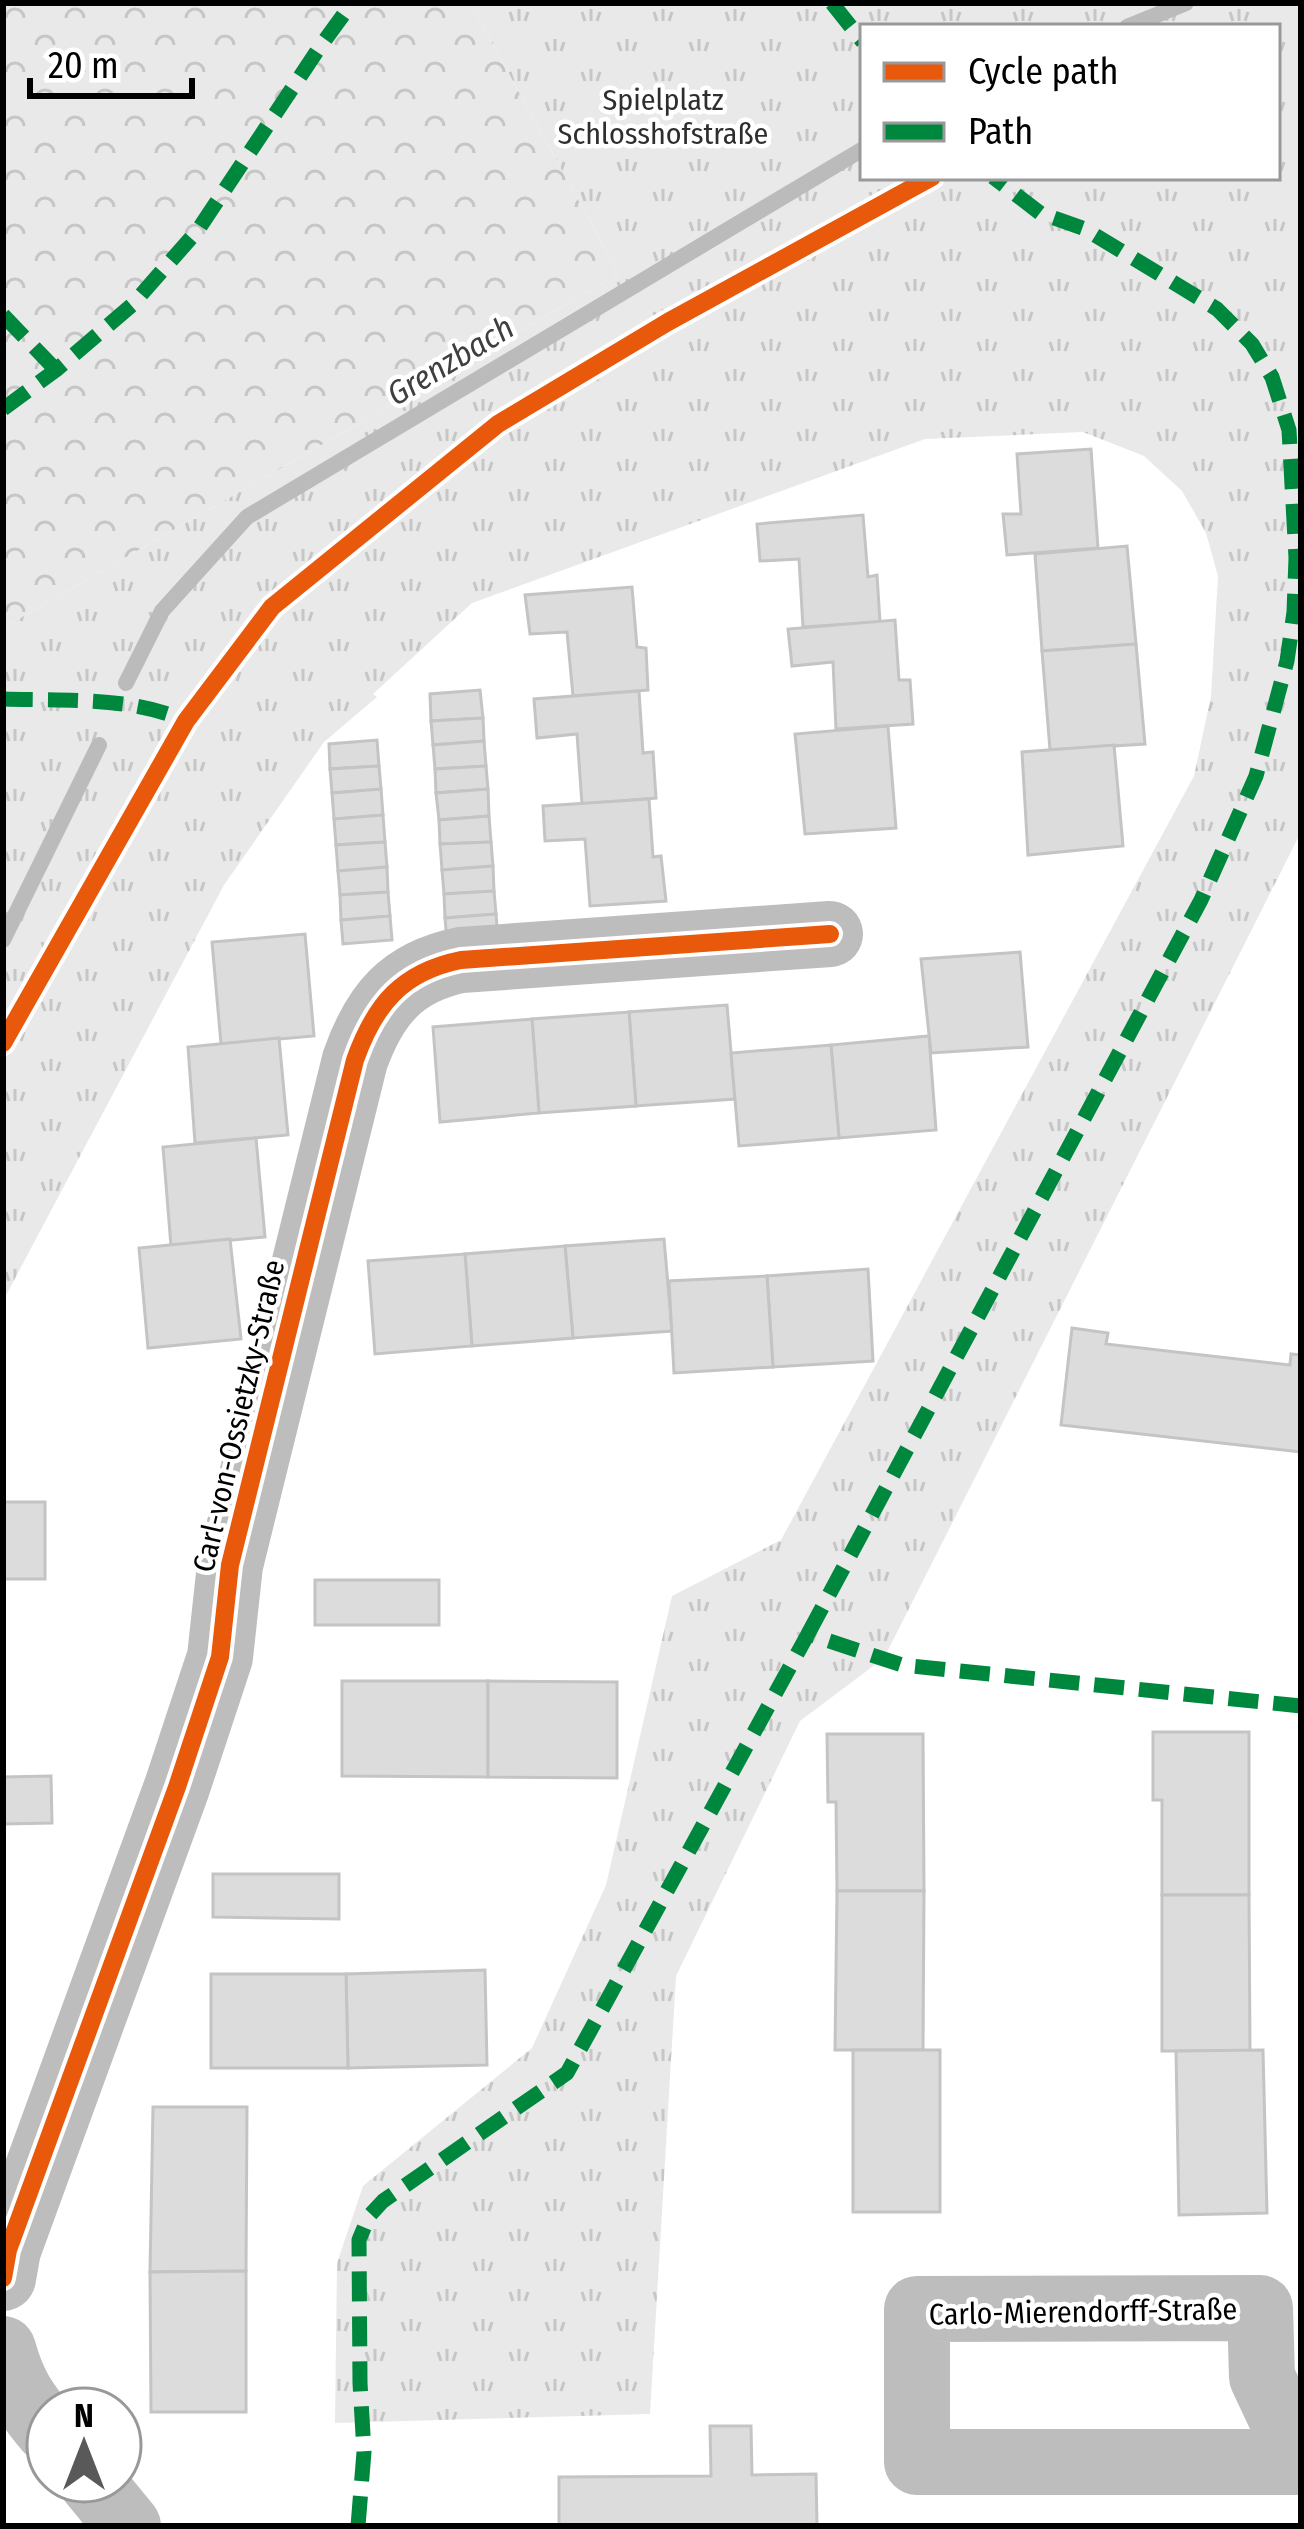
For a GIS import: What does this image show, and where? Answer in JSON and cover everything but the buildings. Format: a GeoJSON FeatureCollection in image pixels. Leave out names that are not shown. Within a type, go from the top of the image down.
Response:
{"type":"FeatureCollection","features":[{"type":"Feature","properties":{"kind":"street","name":"Carl-von-Ossietzky-Straße"},"geometry":{"type":"LineString","coordinates":[[3,2278],[8,2250],[172,1803],[220,1657],[230,1564],[355,1060],[380,1007],[420,972],[461,960],[830,934]]}},
{"type":"Feature","properties":{"kind":"street","name":"Carlo-Mierendorff-Straße"},"geometry":{"type":"LineString","coordinates":[[1260,2308],[1262,2377],[1301,2461],[917,2462],[917,2309],[1260,2308]]}},
{"type":"Feature","properties":{"kind":"street"},"geometry":{"type":"LineString","coordinates":[[3,2349],[24,2400]]}},
{"type":"Feature","properties":{"kind":"green space"},"geometry":{"type":"Polygon","coordinates":[[[3,3],[470,3],[619,274],[3,628],[3,3]]]}},
{"type":"Feature","properties":{"kind":"green space","name":"Spielplatz Schlosshofstraße"},"geometry":{"type":"Polygon","coordinates":[[[470,3],[1301,3],[1301,832],[884,1658],[800,1721],[676,1976],[650,2414],[335,2423],[337,2263],[363,2186],[532,2048],[606,1885],[672,1596],[781,1540],[1194,776],[1211,696],[1218,576],[1206,533],[1182,491],[1144,456],[1083,432],[925,439],[472,603],[324,742],[224,885],[3,1301],[3,628],[619,274],[470,3]]]}},
{"type":"Feature","properties":{"kind":"waterway","name":"Grenzbach"},"geometry":{"type":"LineString","coordinates":[[1134,24],[1186,3]]}},
{"type":"Feature","properties":{"kind":"waterway","name":"Grenzbach"},"geometry":{"type":"LineString","coordinates":[[126,683],[162,611],[247,517],[860,151]]}},
{"type":"Feature","properties":{"kind":"waterway","name":"Grenzbach"},"geometry":{"type":"LineString","coordinates":[[3,940],[99,745]]}},
{"type":"Feature","properties":{"kind":"marked path"},"geometry":{"type":"LineString","coordinates":[[3,409],[132,305],[198,230],[352,3]]}},
{"type":"Feature","properties":{"kind":"marked path"},"geometry":{"type":"LineString","coordinates":[[832,3],[860,38]]}},
{"type":"Feature","properties":{"kind":"marked path"},"geometry":{"type":"LineString","coordinates":[[808,1634],[1201,900],[1256,776],[1287,661],[1294,612],[1289,430],[1272,377],[1252,344],[1217,309],[1085,229],[1040,213],[997,180]]}},
{"type":"Feature","properties":{"kind":"marked path"},"geometry":{"type":"LineString","coordinates":[[3,315],[56,370]]}},
{"type":"Feature","properties":{"kind":"marked path"},"geometry":{"type":"LineString","coordinates":[[3,699],[119,704],[186,721]]}},
{"type":"Feature","properties":{"kind":"marked path"},"geometry":{"type":"LineString","coordinates":[[358,2526],[364,2452],[359,2240],[369,2216],[383,2201],[567,2073],[808,1634],[902,1665],[1301,1706]]}},
{"type":"Feature","properties":{"kind":"cycle path"},"geometry":{"type":"LineString","coordinates":[[3,1043],[186,721],[272,607],[498,424],[668,322],[927,180]]}},
{"type":"Feature","properties":{"kind":"cycle path"},"geometry":{"type":"LineString","coordinates":[[3,2278],[8,2250],[220,1657],[230,1565],[355,1060],[372,1022],[407,982],[461,960],[830,934]]}}]}
